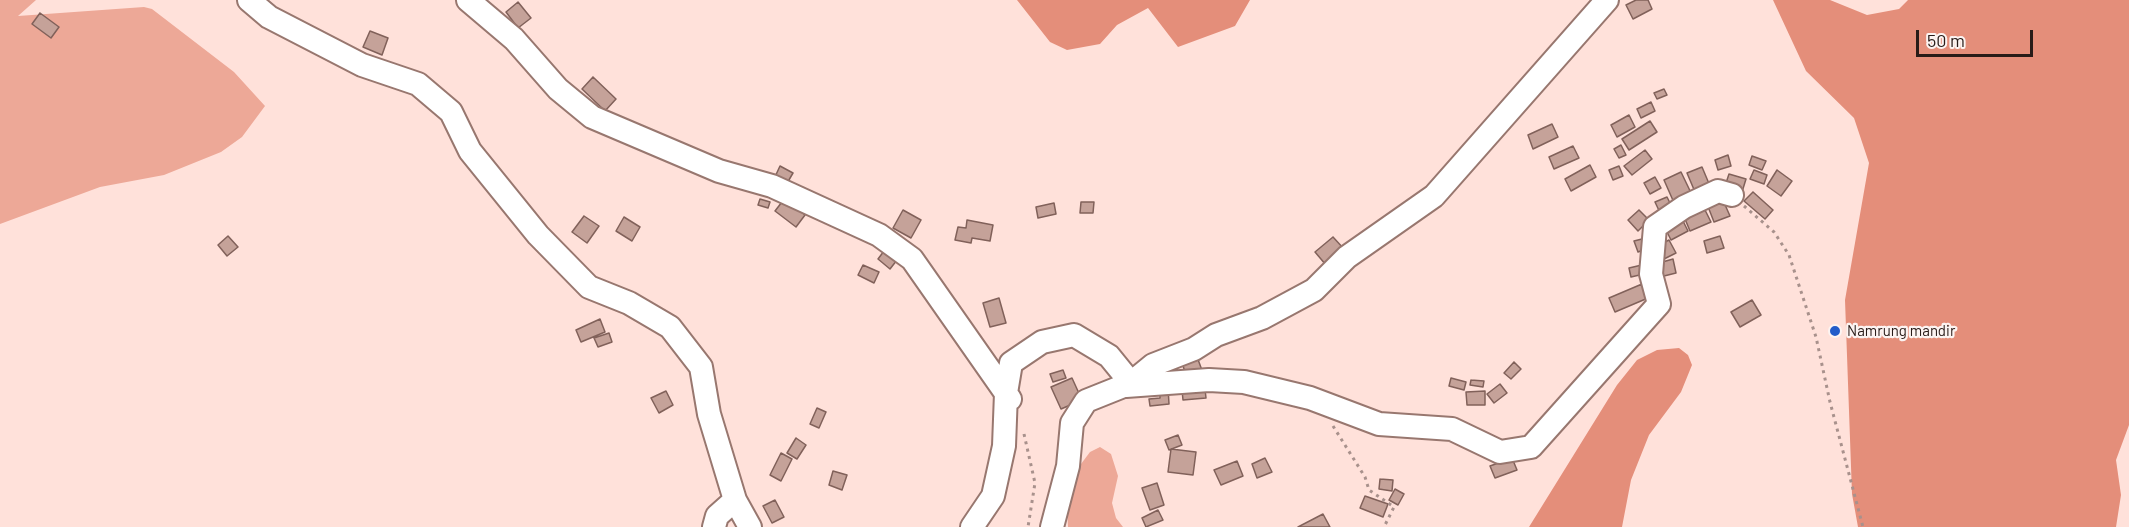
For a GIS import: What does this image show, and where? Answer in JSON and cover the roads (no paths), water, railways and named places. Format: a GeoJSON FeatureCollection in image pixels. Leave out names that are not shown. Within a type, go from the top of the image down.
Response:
{"type":"FeatureCollection","features":[{"type":"Feature","properties":{"kind":"street"},"geometry":{"type":"LineString","coordinates":[[249,0],[269,17],[362,65],[418,84],[451,112],[470,151],[538,235],[589,287],[630,303],[670,327],[701,367],[709,414],[735,500],[750,527]]}},
{"type":"Feature","properties":{"kind":"street"},"geometry":{"type":"LineString","coordinates":[[468,0],[514,39],[558,88],[592,117],[719,171],[772,186],[879,235],[912,259],[1008,396]]}},
{"type":"Feature","properties":{"kind":"street"},"geometry":{"type":"LineString","coordinates":[[1052,527],[1068,466],[1072,423],[1086,401],[1126,385],[1153,365],[1194,350],[1216,335],[1262,318],[1314,290],[1347,257],[1434,196],[1607,0]]}},
{"type":"Feature","properties":{"kind":"street"},"geometry":{"type":"LineString","coordinates":[[1126,385],[1209,380],[1244,382],[1316,400],[1379,424],[1452,429],[1500,452],[1531,447],[1659,304],[1651,274],[1655,227],[1684,207],[1718,190],[1732,195]]}},
{"type":"Feature","properties":{"kind":"street"},"geometry":{"type":"LineString","coordinates":[[972,527],[993,496],[1004,446],[1011,363],[1042,342],[1074,335],[1109,356],[1126,385]]}},
{"type":"Feature","properties":{"kind":"street"},"geometry":{"type":"LineString","coordinates":[[714,527],[717,516],[735,500]]}},
{"type":"Feature","properties":{"kind":"place","name":"Namrung mandir"},"geometry":{"type":"Point","coordinates":[1835,331]}}]}
